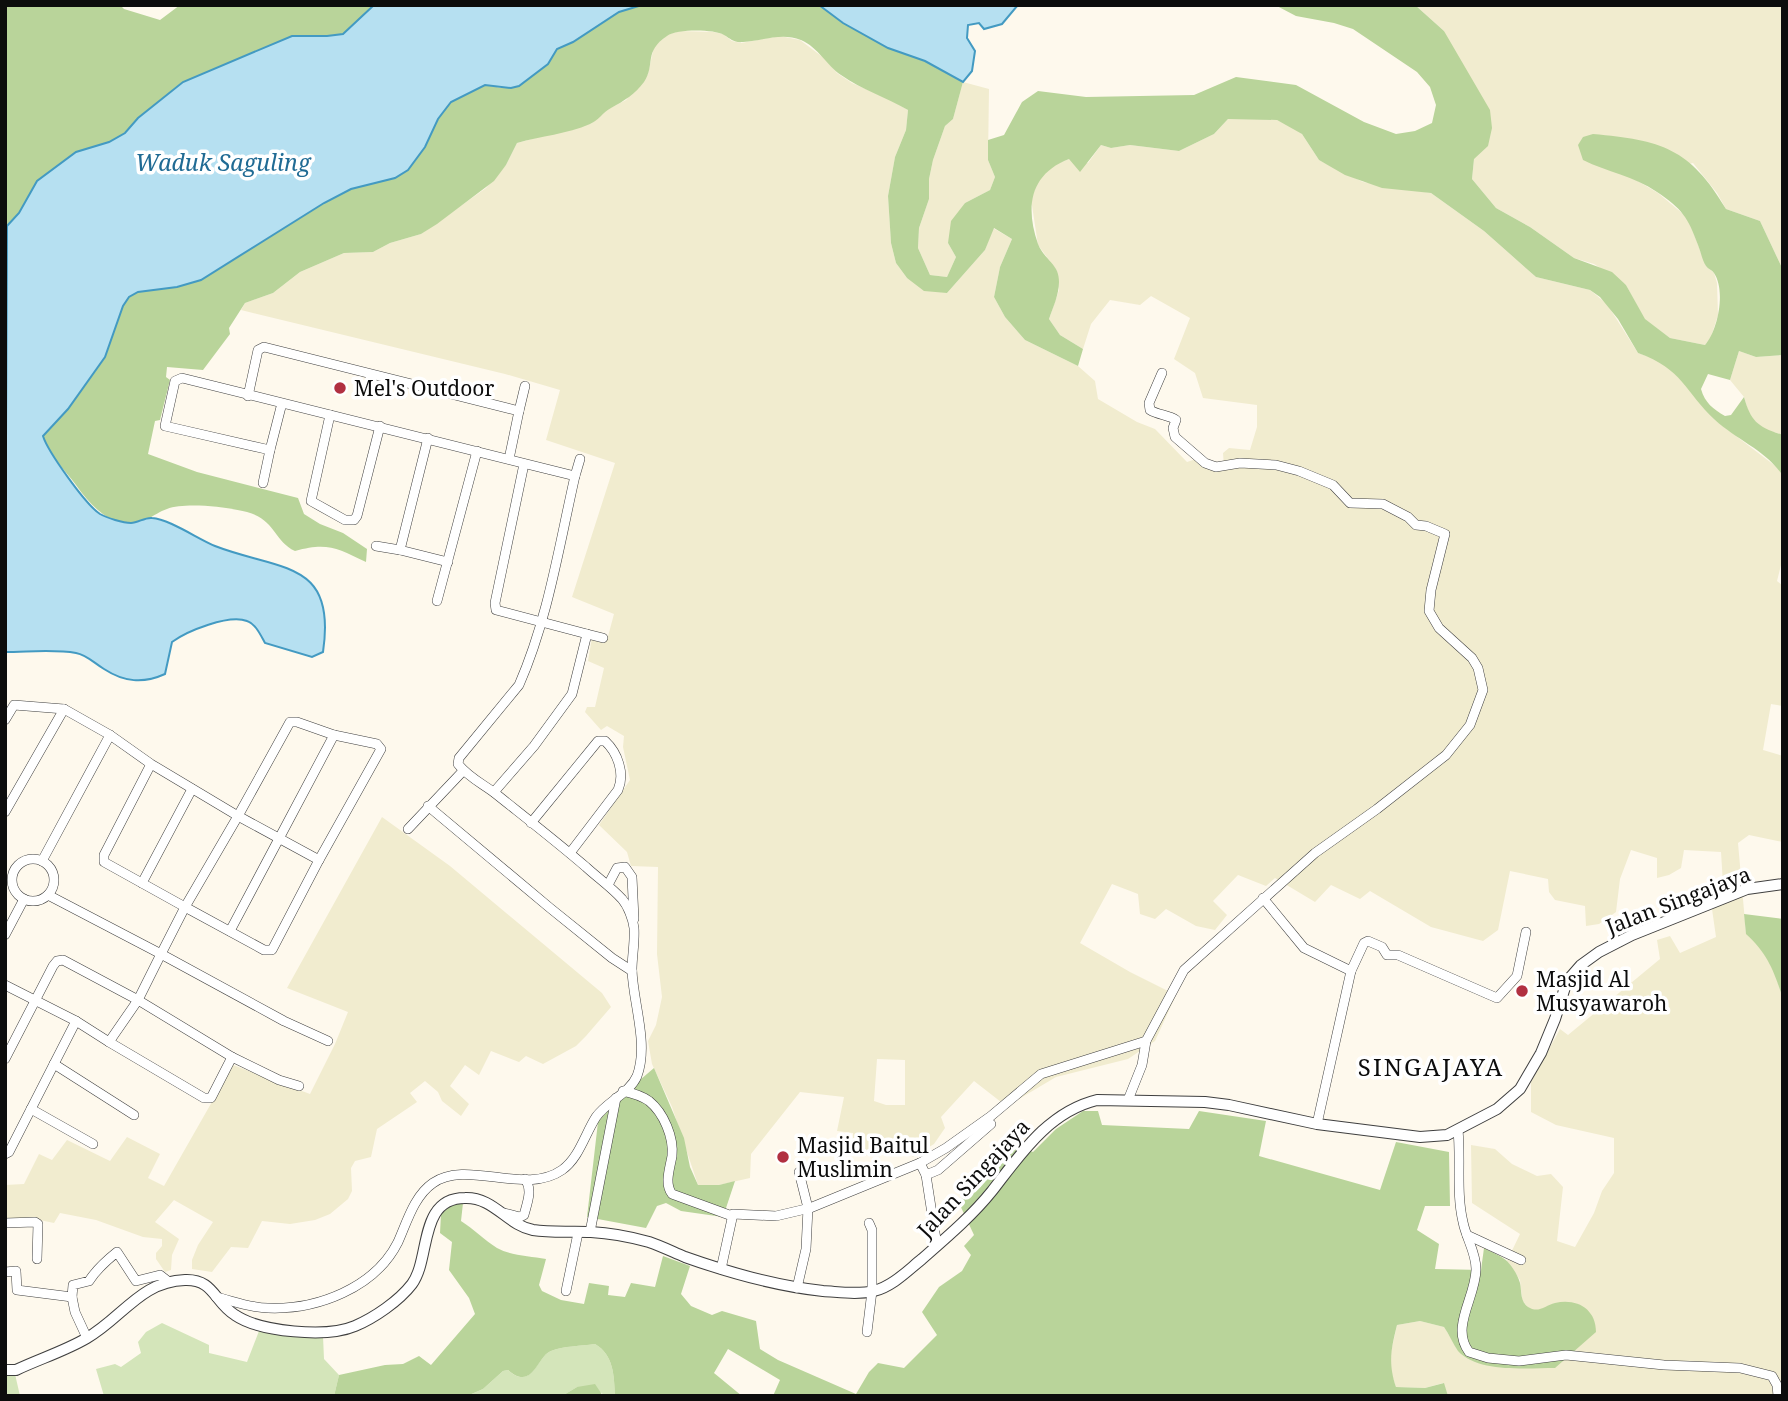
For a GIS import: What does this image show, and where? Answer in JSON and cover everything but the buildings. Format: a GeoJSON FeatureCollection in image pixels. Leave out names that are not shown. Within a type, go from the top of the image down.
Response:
{"type":"FeatureCollection","features":[{"type":"Feature","properties":{"kind":"street"},"geometry":{"type":"LineString","coordinates":[[248,396],[258,350],[264,347],[519,411]]}},
{"type":"Feature","properties":{"kind":"street"},"geometry":{"type":"LineString","coordinates":[[1128,1100],[1142,1065],[1146,1041],[1184,970],[1315,853],[1446,755],[1470,725],[1481,698],[1483,682],[1472,658],[1439,628],[1429,611],[1431,590],[1445,534],[1416,525],[1408,517],[1383,504],[1350,503],[1333,485],[1299,471],[1276,465],[1240,463],[1216,467],[1205,463],[1175,437],[1173,429],[1176,420],[1150,410],[1149,403],[1162,373]]}},
{"type":"Feature","properties":{"kind":"street"},"geometry":{"type":"LineString","coordinates":[[270,450],[165,426],[175,381],[178,379],[380,426],[575,476]]}},
{"type":"Feature","properties":{"kind":"street"},"geometry":{"type":"LineString","coordinates":[[509,459],[525,386]]}},
{"type":"Feature","properties":{"kind":"street"},"geometry":{"type":"LineString","coordinates":[[263,483],[282,403]]}},
{"type":"Feature","properties":{"kind":"street"},"geometry":{"type":"LineString","coordinates":[[330,415],[311,501],[345,520],[354,520],[357,516],[380,426]]}},
{"type":"Feature","properties":{"kind":"street"},"geometry":{"type":"LineString","coordinates":[[400,550],[428,438]]}},
{"type":"Feature","properties":{"kind":"street"},"geometry":{"type":"LineString","coordinates":[[437,601],[477,451]]}},
{"type":"Feature","properties":{"kind":"street"},"geometry":{"type":"LineString","coordinates":[[580,459],[542,622],[519,685],[458,760],[458,764],[463,771],[494,792],[608,885],[624,901],[634,926]]}},
{"type":"Feature","properties":{"kind":"street"},"geometry":{"type":"LineString","coordinates":[[524,464],[494,606],[499,612],[603,638]]}},
{"type":"Feature","properties":{"kind":"street"},"geometry":{"type":"LineString","coordinates":[[376,546],[448,562]]}},
{"type":"Feature","properties":{"kind":"street"},"geometry":{"type":"LineString","coordinates":[[494,792],[534,746],[572,694],[587,634]]}},
{"type":"Feature","properties":{"kind":"street"},"geometry":{"type":"LineString","coordinates":[[5,720],[10,706],[64,709],[110,735],[151,764],[238,817],[318,860]]}},
{"type":"Feature","properties":{"kind":"street"},"geometry":{"type":"LineString","coordinates":[[5,812],[64,709]]}},
{"type":"Feature","properties":{"kind":"street"},"geometry":{"type":"LineString","coordinates":[[109,1042],[138,1000],[185,907],[290,722],[377,744],[381,749],[318,860],[274,949],[264,950],[230,932],[185,907],[142,883],[105,863],[103,858],[151,764]]}},
{"type":"Feature","properties":{"kind":"street"},"geometry":{"type":"LineString","coordinates":[[42,861],[110,735]]}},
{"type":"Feature","properties":{"kind":"street"},"geometry":{"type":"LineString","coordinates":[[230,932],[334,735]]}},
{"type":"Feature","properties":{"kind":"street"},"geometry":{"type":"LineString","coordinates":[[531,823],[598,741],[605,741],[621,769],[622,782],[570,853]]}},
{"type":"Feature","properties":{"kind":"street"},"geometry":{"type":"LineString","coordinates":[[408,829],[463,771]]}},
{"type":"Feature","properties":{"kind":"street"},"geometry":{"type":"LineString","coordinates":[[142,883],[192,789]]}},
{"type":"Feature","properties":{"kind":"street"},"geometry":{"type":"LineString","coordinates":[[428,806],[581,933],[632,971]]}},
{"type":"Feature","properties":{"kind":"street"},"geometry":{"type":"LineString","coordinates":[[29,860],[42,861],[48,865],[54,876],[54,883],[48,895],[40,900],[24,899],[15,890],[10,870],[29,860]]}},
{"type":"Feature","properties":{"kind":"street"},"geometry":{"type":"LineString","coordinates":[[216,1297],[270,1308],[318,1302],[352,1290],[368,1279],[386,1259],[397,1244],[418,1200],[432,1184],[459,1174],[525,1179],[557,1173],[565,1168],[589,1133],[596,1117],[636,1079],[640,1063],[632,971],[632,877],[625,867],[617,868],[608,885]]}},
{"type":"Feature","properties":{"kind":"street","name":"Jalan Singajaya"},"geometry":{"type":"LineString","coordinates":[[169,1282],[198,1281],[212,1289],[225,1308],[257,1325],[317,1331],[337,1331],[353,1327],[392,1303],[412,1284],[419,1269],[429,1225],[442,1205],[462,1198],[474,1198],[486,1201],[523,1227],[534,1230],[590,1232],[650,1243],[721,1269],[797,1288],[857,1293],[872,1291],[891,1284],[937,1246],[983,1201],[1008,1168],[1054,1121],[1085,1103],[1097,1100],[1128,1100],[1229,1105],[1317,1124],[1420,1138],[1447,1135],[1497,1109],[1520,1089],[1541,1053],[1567,981],[1581,965],[1632,935],[1716,901],[1746,889],[1783,884]]}},
{"type":"Feature","properties":{"kind":"street"},"geometry":{"type":"LineString","coordinates":[[48,895],[284,1021],[328,1041]]}},
{"type":"Feature","properties":{"kind":"street"},"geometry":{"type":"LineString","coordinates":[[1263,898],[1304,948],[1351,971]]}},
{"type":"Feature","properties":{"kind":"street"},"geometry":{"type":"LineString","coordinates":[[5,935],[24,899]]}},
{"type":"Feature","properties":{"kind":"street"},"geometry":{"type":"LineString","coordinates":[[1317,1124],[1351,971],[1362,947],[1368,941],[1382,947],[1387,955],[1398,955],[1497,998],[1517,976],[1526,932]]}},
{"type":"Feature","properties":{"kind":"street"},"geometry":{"type":"LineString","coordinates":[[5,1059],[52,966],[63,960],[138,1000],[232,1057],[279,1080],[299,1086]]}},
{"type":"Feature","properties":{"kind":"street"},"geometry":{"type":"LineString","coordinates":[[5,985],[76,1021],[208,1099],[211,1098],[232,1057]]}},
{"type":"Feature","properties":{"kind":"street"},"geometry":{"type":"LineString","coordinates":[[5,1154],[9,1152],[76,1021]]}},
{"type":"Feature","properties":{"kind":"street"},"geometry":{"type":"LineString","coordinates":[[624,1091],[647,1099],[655,1107],[671,1135],[668,1190],[671,1194],[732,1216],[776,1216],[807,1208],[920,1163],[991,1116],[1041,1074],[1146,1041]]}},
{"type":"Feature","properties":{"kind":"street"},"geometry":{"type":"LineString","coordinates":[[54,1064],[134,1115]]}},
{"type":"Feature","properties":{"kind":"street"},"geometry":{"type":"LineString","coordinates":[[590,1232],[616,1098]]}},
{"type":"Feature","properties":{"kind":"street"},"geometry":{"type":"LineString","coordinates":[[31,1109],[93,1144]]}},
{"type":"Feature","properties":{"kind":"street"},"geometry":{"type":"LineString","coordinates":[[926,1175],[938,1170],[991,1124]]}},
{"type":"Feature","properties":{"kind":"street"},"geometry":{"type":"LineString","coordinates":[[1458,1130],[1462,1222],[1476,1268],[1474,1289],[1464,1317],[1462,1337],[1469,1352],[1489,1359],[1519,1362],[1566,1355],[1664,1365],[1740,1368],[1772,1376],[1777,1385],[1778,1396]]}},
{"type":"Feature","properties":{"kind":"street"},"geometry":{"type":"LineString","coordinates":[[920,1163],[926,1175],[937,1246]]}},
{"type":"Feature","properties":{"kind":"street"},"geometry":{"type":"LineString","coordinates":[[797,1288],[806,1250],[807,1208],[799,1172]]}},
{"type":"Feature","properties":{"kind":"street"},"geometry":{"type":"LineString","coordinates":[[504,1213],[520,1217],[524,1215],[529,1192],[525,1179]]}},
{"type":"Feature","properties":{"kind":"street"},"geometry":{"type":"LineString","coordinates":[[721,1269],[732,1216]]}},
{"type":"Feature","properties":{"kind":"street"},"geometry":{"type":"LineString","coordinates":[[5,1223],[38,1224],[37,1259]]}},
{"type":"Feature","properties":{"kind":"street"},"geometry":{"type":"LineString","coordinates":[[867,1332],[872,1291],[873,1230],[869,1223]]}},
{"type":"Feature","properties":{"kind":"street"},"geometry":{"type":"LineString","coordinates":[[566,1291],[578,1233]]}},
{"type":"Feature","properties":{"kind":"street"},"geometry":{"type":"LineString","coordinates":[[1468,1235],[1521,1260]]}},
{"type":"Feature","properties":{"kind":"street"},"geometry":{"type":"LineString","coordinates":[[87,1338],[75,1312],[73,1285],[89,1281],[107,1259],[117,1252],[136,1281],[160,1275],[169,1282]]}},
{"type":"Feature","properties":{"kind":"street"},"geometry":{"type":"LineString","coordinates":[[5,1272],[16,1271],[17,1290],[72,1297]]}},
{"type":"Feature","properties":{"kind":"street"},"geometry":{"type":"LineString","coordinates":[[5,1370],[16,1370],[87,1338],[154,1286],[169,1282]]}},
{"type":"Feature","properties":{"kind":"shaded area"},"geometry":{"type":"Polygon","coordinates":[[[1415,5],[1783,5],[1783,270],[1760,221],[1726,209],[1693,163],[1631,177],[1658,193],[1688,218],[1706,266],[1714,273],[1717,283],[1718,315],[1711,337],[1705,345],[1670,338],[1644,319],[1626,285],[1594,264],[1574,258],[1530,227],[1496,208],[1472,179],[1474,159],[1444,31],[1415,5]]]}},
{"type":"Feature","properties":{"kind":"shaded area"},"geometry":{"type":"Polygon","coordinates":[[[680,31],[714,32],[741,43],[780,36],[800,40],[852,83],[908,110],[906,130],[895,157],[888,196],[891,243],[896,263],[907,278],[947,293],[985,250],[993,228],[1012,239],[1000,267],[994,297],[1005,317],[1025,340],[1078,366],[1095,381],[1098,399],[1137,422],[1155,429],[1187,462],[1196,459],[1224,467],[1223,453],[1229,448],[1250,450],[1257,427],[1257,405],[1203,398],[1195,373],[1174,359],[1190,318],[1151,296],[1140,305],[1110,300],[1091,324],[1083,349],[1060,335],[1049,319],[1059,290],[1057,271],[1038,245],[1031,199],[1039,179],[1054,165],[1069,159],[1088,163],[1101,145],[1111,148],[1130,145],[1179,151],[1214,134],[1228,119],[1237,117],[1277,120],[1294,128],[1302,134],[1319,160],[1363,182],[1431,193],[1484,231],[1536,277],[1590,290],[1607,304],[1638,353],[1667,366],[1715,420],[1778,468],[1783,476],[1783,557],[1777,581],[1783,586],[1783,706],[1771,704],[1763,750],[1783,756],[1783,842],[1749,835],[1738,843],[1746,933],[1772,965],[1783,999],[1783,1396],[1448,1396],[1443,1383],[1425,1388],[1396,1387],[1390,1369],[1397,1325],[1420,1321],[1444,1327],[1459,1351],[1557,1303],[1537,1311],[1528,1308],[1522,1300],[1520,1280],[1507,1261],[1520,1234],[1472,1203],[1471,1145],[1495,1149],[1512,1164],[1537,1176],[1551,1174],[1563,1187],[1557,1241],[1575,1247],[1594,1213],[1602,1191],[1614,1173],[1614,1138],[1556,1125],[1531,1112],[1531,1082],[1560,1029],[1568,1035],[1660,959],[1657,940],[1670,936],[1680,953],[1716,937],[1709,888],[1723,884],[1721,852],[1684,850],[1681,868],[1657,878],[1657,858],[1631,850],[1620,879],[1616,912],[1599,924],[1586,926],[1585,906],[1555,900],[1549,892],[1548,879],[1510,871],[1498,930],[1483,941],[1431,927],[1370,891],[1360,899],[1331,885],[1315,902],[1275,878],[1266,886],[1238,875],[1213,901],[1227,915],[1215,930],[1196,926],[1166,909],[1155,919],[1140,914],[1138,894],[1112,884],[1080,943],[1176,995],[1155,1041],[1128,1059],[1056,1077],[1012,1103],[1001,1102],[974,1081],[941,1117],[945,1128],[934,1144],[913,1157],[903,1149],[868,1156],[853,1149],[853,1133],[837,1131],[844,1097],[800,1092],[751,1154],[750,1178],[719,1185],[698,1185],[672,1107],[652,1064],[648,1041],[656,1025],[662,997],[657,954],[658,867],[631,866],[627,852],[599,825],[630,780],[623,747],[624,736],[607,726],[601,730],[585,712],[587,707],[595,707],[604,668],[588,661],[592,637],[607,640],[614,614],[572,597],[615,463],[546,440],[560,390],[505,374],[241,310],[245,303],[273,293],[300,272],[344,253],[373,252],[390,243],[421,234],[486,188],[506,165],[517,143],[592,123],[608,109],[626,100],[648,74],[654,46],[669,34],[680,31]],[[877,1059],[874,1101],[886,1105],[905,1105],[905,1060],[877,1059]]]}},
{"type":"Feature","properties":{"kind":"shaded area"},"geometry":{"type":"Polygon","coordinates":[[[963,82],[989,89],[988,160],[995,177],[990,190],[965,203],[948,243],[956,257],[947,277],[930,275],[918,248],[919,228],[929,199],[933,160],[945,126],[953,119],[963,82]]]}},
{"type":"Feature","properties":{"kind":"shaded area"},"geometry":{"type":"Polygon","coordinates":[[[1739,351],[1756,357],[1783,355],[1783,435],[1763,429],[1749,415],[1744,397],[1730,380],[1739,351]]]}},
{"type":"Feature","properties":{"kind":"shaded area"},"geometry":{"type":"Polygon","coordinates":[[[382,817],[450,866],[602,993],[611,1007],[586,1036],[576,1046],[543,1064],[526,1056],[519,1062],[491,1051],[479,1075],[465,1065],[450,1086],[469,1104],[461,1116],[442,1101],[438,1092],[425,1081],[410,1093],[417,1102],[377,1129],[371,1157],[355,1161],[351,1168],[352,1191],[348,1199],[330,1214],[315,1220],[290,1224],[262,1221],[248,1248],[231,1247],[212,1272],[192,1269],[192,1260],[213,1222],[174,1200],[155,1222],[179,1239],[172,1255],[171,1270],[165,1272],[156,1259],[162,1239],[143,1237],[96,1220],[60,1213],[54,1223],[30,1218],[5,1219],[5,1185],[24,1184],[39,1154],[52,1160],[67,1140],[110,1161],[127,1137],[160,1154],[148,1178],[164,1186],[233,1065],[310,1094],[348,1012],[287,988],[382,817]]]}},
{"type":"Feature","properties":{"kind":"green space"},"geometry":{"type":"Polygon","coordinates":[[[5,5],[120,5],[124,9],[160,20],[180,5],[374,5],[343,34],[292,36],[183,82],[138,118],[125,133],[109,142],[76,152],[37,181],[19,213],[5,229],[5,5]]]}},
{"type":"Feature","properties":{"kind":"green space"},"geometry":{"type":"Polygon","coordinates":[[[642,5],[819,5],[843,23],[888,48],[925,61],[963,82],[953,119],[945,126],[933,160],[929,199],[919,228],[918,248],[930,275],[947,277],[956,257],[948,243],[951,221],[965,203],[990,190],[995,177],[988,160],[988,140],[1004,135],[1022,102],[1038,91],[1086,97],[1194,95],[1236,77],[1296,85],[1364,122],[1396,134],[1415,131],[1432,123],[1436,105],[1430,87],[1417,72],[1353,29],[1296,16],[1275,5],[1415,5],[1444,31],[1490,110],[1492,128],[1488,146],[1474,159],[1472,179],[1496,208],[1530,227],[1574,258],[1612,272],[1626,285],[1645,319],[1670,338],[1705,345],[1717,320],[1720,300],[1718,281],[1705,264],[1683,214],[1666,198],[1648,187],[1583,160],[1578,145],[1583,137],[1593,134],[1617,136],[1655,144],[1672,151],[1700,172],[1726,209],[1760,221],[1783,270],[1783,355],[1756,357],[1739,351],[1730,380],[1708,374],[1701,389],[1710,405],[1725,416],[1731,415],[1744,397],[1757,422],[1783,435],[1783,476],[1769,460],[1715,420],[1665,366],[1638,353],[1618,319],[1600,297],[1590,290],[1536,277],[1484,231],[1431,193],[1382,188],[1345,175],[1319,160],[1302,134],[1277,120],[1228,119],[1214,134],[1179,151],[1130,145],[1111,148],[1101,145],[1080,172],[1069,159],[1046,173],[1034,193],[1034,230],[1040,248],[1059,277],[1057,295],[1049,319],[1060,335],[1083,349],[1078,366],[1025,340],[1005,317],[994,297],[1000,267],[1012,239],[994,228],[985,250],[947,293],[924,291],[907,278],[896,263],[891,243],[888,196],[895,157],[906,130],[908,110],[849,80],[801,40],[779,37],[740,42],[719,33],[695,31],[672,34],[660,42],[652,53],[647,76],[641,86],[593,123],[517,143],[494,181],[437,224],[421,234],[390,243],[373,252],[344,253],[300,272],[273,293],[245,303],[229,328],[230,334],[203,370],[167,367],[166,377],[170,380],[160,420],[155,421],[148,454],[197,472],[298,498],[304,514],[343,533],[367,549],[366,562],[332,548],[316,547],[295,551],[282,541],[264,520],[239,510],[184,506],[164,510],[147,519],[125,522],[106,516],[90,503],[53,456],[43,436],[68,409],[105,358],[123,306],[129,297],[138,292],[177,287],[201,280],[323,203],[351,189],[395,178],[408,170],[425,147],[438,119],[451,102],[485,85],[502,88],[548,64],[557,49],[573,42],[619,12],[642,5]]]}},
{"type":"Feature","properties":{"kind":"green space"},"geometry":{"type":"Polygon","coordinates":[[[1744,914],[1783,919],[1783,999],[1769,964],[1746,934],[1744,914]]]}},
{"type":"Feature","properties":{"kind":"green space"},"geometry":{"type":"Polygon","coordinates":[[[654,1068],[684,1138],[690,1167],[698,1185],[719,1185],[735,1181],[723,1217],[681,1211],[666,1203],[657,1206],[646,1228],[587,1217],[598,1122],[620,1097],[654,1068]]]}},
{"type":"Feature","properties":{"kind":"green space"},"geometry":{"type":"Polygon","coordinates":[[[1083,1111],[1098,1111],[1102,1125],[1189,1129],[1199,1111],[1266,1121],[1259,1156],[1380,1190],[1396,1142],[1449,1152],[1450,1206],[1425,1206],[1417,1230],[1439,1244],[1435,1269],[1481,1270],[1484,1248],[1507,1261],[1518,1278],[1522,1299],[1530,1308],[1536,1310],[1563,1302],[1578,1304],[1593,1317],[1596,1332],[1555,1368],[1504,1368],[1467,1358],[1458,1351],[1444,1327],[1420,1321],[1397,1325],[1391,1356],[1396,1387],[1425,1388],[1444,1383],[1448,1396],[773,1396],[780,1380],[728,1349],[714,1373],[742,1396],[615,1396],[609,1360],[595,1344],[551,1351],[529,1375],[516,1376],[508,1370],[503,1371],[483,1389],[467,1396],[334,1396],[339,1375],[403,1364],[419,1356],[431,1365],[475,1314],[469,1298],[449,1270],[452,1242],[440,1233],[441,1214],[453,1204],[463,1203],[461,1221],[492,1245],[509,1253],[546,1259],[539,1285],[542,1291],[561,1300],[584,1304],[589,1283],[609,1286],[608,1295],[625,1297],[631,1283],[655,1287],[663,1256],[690,1266],[681,1294],[691,1306],[712,1315],[722,1311],[756,1321],[760,1349],[778,1360],[856,1394],[869,1372],[878,1363],[904,1368],[937,1335],[922,1312],[939,1287],[962,1271],[971,1255],[964,1246],[974,1235],[959,1203],[971,1179],[1014,1144],[1033,1152],[1056,1129],[1083,1111]]]}},
{"type":"Feature","properties":{"kind":"green space"},"geometry":{"type":"Polygon","coordinates":[[[162,1323],[209,1345],[209,1353],[247,1362],[259,1331],[323,1336],[324,1359],[339,1375],[334,1396],[104,1396],[96,1369],[115,1364],[121,1367],[141,1353],[138,1342],[146,1332],[162,1323]]]}},
{"type":"Feature","properties":{"kind":"green space"},"geometry":{"type":"Polygon","coordinates":[[[595,1344],[609,1360],[615,1396],[603,1396],[602,1393],[577,1387],[562,1396],[467,1396],[483,1389],[503,1371],[508,1370],[516,1376],[528,1375],[551,1351],[595,1344]]]}},
{"type":"Feature","properties":{"kind":"green space"},"geometry":{"type":"Polygon","coordinates":[[[15,1374],[20,1396],[5,1396],[5,1375],[15,1374]]]}},
{"type":"Feature","properties":{"kind":"green space"},"geometry":{"type":"Polygon","coordinates":[[[595,1384],[603,1396],[562,1396],[577,1387],[595,1384]]]}},
{"type":"Feature","properties":{"kind":"water","name":"Waduk Saguling"},"geometry":{"type":"Polygon","coordinates":[[[374,5],[642,5],[619,12],[573,42],[557,49],[548,64],[519,86],[511,88],[485,85],[451,102],[438,119],[425,147],[408,170],[395,178],[351,189],[324,203],[201,280],[177,287],[138,292],[129,297],[123,306],[105,357],[68,409],[43,436],[68,478],[100,514],[128,523],[149,518],[159,519],[215,546],[281,566],[312,584],[321,600],[325,622],[323,652],[312,657],[265,643],[253,625],[239,619],[208,625],[172,642],[165,674],[149,679],[119,677],[76,653],[5,652],[7,226],[19,213],[37,181],[76,152],[109,142],[125,133],[138,118],[183,82],[292,36],[343,34],[374,5]]]}},
{"type":"Feature","properties":{"kind":"water"},"geometry":{"type":"Polygon","coordinates":[[[819,5],[1018,5],[1002,24],[984,29],[979,23],[968,25],[967,38],[975,51],[972,71],[963,82],[925,61],[888,48],[843,23],[819,5]]]}},
{"type":"Feature","properties":{"kind":"place","name":"Mel's Outdoor"},"geometry":{"type":"Point","coordinates":[340,388]}},
{"type":"Feature","properties":{"kind":"place","name":"Masjid Al Musyawaroh"},"geometry":{"type":"Point","coordinates":[1522,991]}},
{"type":"Feature","properties":{"kind":"place","name":"Masjid Baitul Muslimin"},"geometry":{"type":"Point","coordinates":[783,1157]}},
{"type":"Feature","properties":{"kind":"district","name":"SINGAJAYA"},"geometry":{"type":"Point","coordinates":[1431,1066]}}]}
